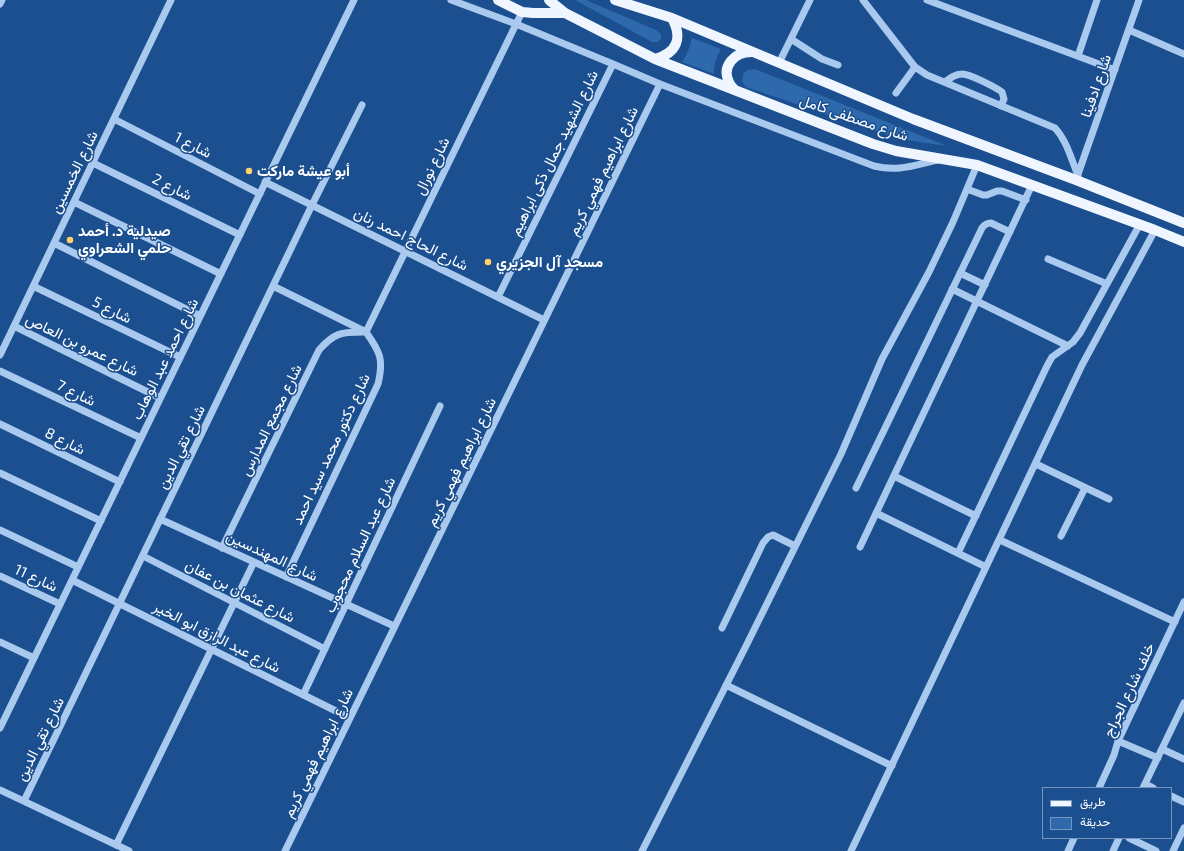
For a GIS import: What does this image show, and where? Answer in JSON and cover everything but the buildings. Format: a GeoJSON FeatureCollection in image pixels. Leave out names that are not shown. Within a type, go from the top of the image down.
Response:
{"type":"FeatureCollection","features":[{"type":"Feature","properties":{"kind":"main road"},"geometry":{"type":"LineString","coordinates":[[498,0],[522,12],[565,13]]}},
{"type":"Feature","properties":{"kind":"main road","name":"شارع مصطفى كامل"},"geometry":{"type":"LineString","coordinates":[[549,0],[565,13],[655,59],[873,144],[896,152],[977,165],[1140,224],[1184,242]]}},
{"type":"Feature","properties":{"kind":"main road","name":"شارع مصطفى كامل"},"geometry":{"type":"LineString","coordinates":[[618,0],[672,18],[913,119],[1077,178],[1184,222]]}},
{"type":"Feature","properties":{"kind":"main road"},"geometry":{"type":"LineString","coordinates":[[655,59],[664,57],[671,52],[676,44],[678,35],[677,26],[672,18]]}},
{"type":"Feature","properties":{"kind":"main road"},"geometry":{"type":"LineString","coordinates":[[735,90],[729,82],[726,73],[729,64],[734,56],[743,52],[753,52]]}},
{"type":"Feature","properties":{"kind":"street"},"geometry":{"type":"LineString","coordinates":[[0,4],[2,0]]}},
{"type":"Feature","properties":{"kind":"street","name":"شارع الخمسين"},"geometry":{"type":"LineString","coordinates":[[0,355],[171,0]]}},
{"type":"Feature","properties":{"kind":"street","name":"شارع احمد عبد الوهاب"},"geometry":{"type":"LineString","coordinates":[[0,728],[354,0]]}},
{"type":"Feature","properties":{"kind":"street"},"geometry":{"type":"LineString","coordinates":[[452,0],[516,24],[660,84],[874,166],[896,169],[942,159]]}},
{"type":"Feature","properties":{"kind":"street"},"geometry":{"type":"LineString","coordinates":[[779,63],[810,0]]}},
{"type":"Feature","properties":{"kind":"street"},"geometry":{"type":"LineString","coordinates":[[863,0],[915,67],[927,75],[1055,128],[1064,142],[1077,178]]}},
{"type":"Feature","properties":{"kind":"street"},"geometry":{"type":"LineString","coordinates":[[927,0],[1115,70]]}},
{"type":"Feature","properties":{"kind":"street"},"geometry":{"type":"LineString","coordinates":[[1078,56],[1097,0]]}},
{"type":"Feature","properties":{"kind":"street","name":"شارع ادفينا"},"geometry":{"type":"LineString","coordinates":[[1077,178],[1139,0]]}},
{"type":"Feature","properties":{"kind":"street","name":"شارع نورال"},"geometry":{"type":"LineString","coordinates":[[366,332],[522,12]]}},
{"type":"Feature","properties":{"kind":"street"},"geometry":{"type":"LineString","coordinates":[[1129,30],[1184,54]]}},
{"type":"Feature","properties":{"kind":"street"},"geometry":{"type":"LineString","coordinates":[[791,39],[822,59],[838,65]]}},
{"type":"Feature","properties":{"kind":"street","name":"شارع الشهيد جمال ذكى ابراهيم"},"geometry":{"type":"LineString","coordinates":[[498,297],[613,64]]}},
{"type":"Feature","properties":{"kind":"street"},"geometry":{"type":"LineString","coordinates":[[896,93],[915,67]]}},
{"type":"Feature","properties":{"kind":"street"},"geometry":{"type":"LineString","coordinates":[[945,82],[956,75],[962,74],[969,76],[1002,92],[1004,99],[1002,106]]}},
{"type":"Feature","properties":{"kind":"street","name":"شارع ابراهيم فهمي كريم"},"geometry":{"type":"LineString","coordinates":[[285,851],[660,84]]}},
{"type":"Feature","properties":{"kind":"street","name":"شارع تقي الدين"},"geometry":{"type":"LineString","coordinates":[[24,802],[272,286],[362,105]]}},
{"type":"Feature","properties":{"kind":"street","name":"شارع 1"},"geometry":{"type":"LineString","coordinates":[[114,119],[260,194]]}},
{"type":"Feature","properties":{"kind":"street","name":"شارع 2"},"geometry":{"type":"LineString","coordinates":[[93,163],[240,235]]}},
{"type":"Feature","properties":{"kind":"street"},"geometry":{"type":"LineString","coordinates":[[642,851],[841,454],[882,359],[954,222],[977,165]]}},
{"type":"Feature","properties":{"kind":"street","name":"شارع الحاج احمد رنان"},"geometry":{"type":"LineString","coordinates":[[265,182],[544,320]]}},
{"type":"Feature","properties":{"kind":"street"},"geometry":{"type":"LineString","coordinates":[[860,547],[1032,185]]}},
{"type":"Feature","properties":{"kind":"street"},"geometry":{"type":"LineString","coordinates":[[967,189],[983,195],[1002,191],[1026,200]]}},
{"type":"Feature","properties":{"kind":"street"},"geometry":{"type":"LineString","coordinates":[[74,202],[221,274]]}},
{"type":"Feature","properties":{"kind":"street"},"geometry":{"type":"LineString","coordinates":[[856,488],[984,225],[991,223],[1010,232]]}},
{"type":"Feature","properties":{"kind":"street"},"geometry":{"type":"LineString","coordinates":[[958,553],[1047,366],[1052,357],[1073,342],[1080,333],[1140,224]]}},
{"type":"Feature","properties":{"kind":"street"},"geometry":{"type":"LineString","coordinates":[[851,851],[1082,365],[1155,230]]}},
{"type":"Feature","properties":{"kind":"street"},"geometry":{"type":"LineString","coordinates":[[54,243],[200,316]]}},
{"type":"Feature","properties":{"kind":"street"},"geometry":{"type":"LineString","coordinates":[[1048,259],[1107,284]]}},
{"type":"Feature","properties":{"kind":"street"},"geometry":{"type":"LineString","coordinates":[[960,273],[985,284]]}},
{"type":"Feature","properties":{"kind":"street","name":"شارع 5"},"geometry":{"type":"LineString","coordinates":[[33,286],[180,357]]}},
{"type":"Feature","properties":{"kind":"street"},"geometry":{"type":"LineString","coordinates":[[272,286],[366,332]]}},
{"type":"Feature","properties":{"kind":"street"},"geometry":{"type":"LineString","coordinates":[[952,289],[1068,346]]}},
{"type":"Feature","properties":{"kind":"street","name":"شارع عمرو بن العاص"},"geometry":{"type":"LineString","coordinates":[[14,326],[160,398]]}},
{"type":"Feature","properties":{"kind":"street","name":"شارع مجمع المدارس"},"geometry":{"type":"LineString","coordinates":[[222,548],[319,350],[328,340],[339,334],[366,332]]}},
{"type":"Feature","properties":{"kind":"street","name":"شارع دكتور محمد سيد احمد"},"geometry":{"type":"LineString","coordinates":[[286,577],[378,384],[382,370],[380,356],[366,332]]}},
{"type":"Feature","properties":{"kind":"street","name":"شارع 7"},"geometry":{"type":"LineString","coordinates":[[0,371],[141,438]]}},
{"type":"Feature","properties":{"kind":"street","name":"شارع عبد السلام محجوب"},"geometry":{"type":"LineString","coordinates":[[303,695],[440,406]]}},
{"type":"Feature","properties":{"kind":"street","name":"شارع 8"},"geometry":{"type":"LineString","coordinates":[[0,424],[120,482]]}},
{"type":"Feature","properties":{"kind":"street"},"geometry":{"type":"LineString","coordinates":[[1036,464],[1109,499]]}},
{"type":"Feature","properties":{"kind":"street"},"geometry":{"type":"LineString","coordinates":[[0,473],[101,521]]}},
{"type":"Feature","properties":{"kind":"street"},"geometry":{"type":"LineString","coordinates":[[894,476],[976,516]]}},
{"type":"Feature","properties":{"kind":"street"},"geometry":{"type":"LineString","coordinates":[[1061,536],[1085,488]]}},
{"type":"Feature","properties":{"kind":"street"},"geometry":{"type":"LineString","coordinates":[[876,513],[986,567]]}},
{"type":"Feature","properties":{"kind":"street","name":"شارع المهندسين"},"geometry":{"type":"LineString","coordinates":[[160,519],[394,626]]}},
{"type":"Feature","properties":{"kind":"street"},"geometry":{"type":"LineString","coordinates":[[0,530],[78,567]]}},
{"type":"Feature","properties":{"kind":"street"},"geometry":{"type":"LineString","coordinates":[[722,628],[763,543],[768,537],[773,535],[795,546]]}},
{"type":"Feature","properties":{"kind":"street"},"geometry":{"type":"LineString","coordinates":[[1000,540],[1175,622]]}},
{"type":"Feature","properties":{"kind":"street","name":"شارع عثمان بن عفان"},"geometry":{"type":"LineString","coordinates":[[143,556],[325,649]]}},
{"type":"Feature","properties":{"kind":"street"},"geometry":{"type":"LineString","coordinates":[[116,845],[254,562]]}},
{"type":"Feature","properties":{"kind":"street","name":"شارع 11"},"geometry":{"type":"LineString","coordinates":[[0,576],[60,604]]}},
{"type":"Feature","properties":{"kind":"street","name":"شارع عبد الرازق ابو الخير"},"geometry":{"type":"LineString","coordinates":[[72,580],[350,718]]}},
{"type":"Feature","properties":{"kind":"street","name":"خلف شارع الجراج"},"geometry":{"type":"LineString","coordinates":[[1099,787],[1118,741],[1184,602]]}},
{"type":"Feature","properties":{"kind":"street"},"geometry":{"type":"LineString","coordinates":[[0,642],[34,658]]}},
{"type":"Feature","properties":{"kind":"street"},"geometry":{"type":"LineString","coordinates":[[726,685],[892,766]]}},
{"type":"Feature","properties":{"kind":"street"},"geometry":{"type":"LineString","coordinates":[[1144,786],[1182,711],[1184,703]]}},
{"type":"Feature","properties":{"kind":"street"},"geometry":{"type":"LineString","coordinates":[[1118,741],[1158,758]]}},
{"type":"Feature","properties":{"kind":"street"},"geometry":{"type":"LineString","coordinates":[[1162,749],[1184,759]]}},
{"type":"Feature","properties":{"kind":"street"},"geometry":{"type":"LineString","coordinates":[[0,790],[129,851]]}},
{"type":"Feature","properties":{"kind":"street"},"geometry":{"type":"LineString","coordinates":[[1172,796],[1184,802]]}},
{"type":"Feature","properties":{"kind":"street"},"geometry":{"type":"LineString","coordinates":[[1173,851],[1184,828]]}},
{"type":"Feature","properties":{"kind":"street"},"geometry":{"type":"LineString","coordinates":[[1068,851],[1074,839]]}},
{"type":"Feature","properties":{"kind":"street"},"geometry":{"type":"LineString","coordinates":[[1113,851],[1119,839]]}},
{"type":"Feature","properties":{"kind":"street"},"geometry":{"type":"LineString","coordinates":[[1131,839],[1156,851]]}},
{"type":"Feature","properties":{"kind":"green space"},"geometry":{"type":"Polygon","coordinates":[[[575,0],[586,0],[656,30],[661,34],[661,39],[657,42],[652,42],[575,0]]]}},
{"type":"Feature","properties":{"kind":"green space"},"geometry":{"type":"Polygon","coordinates":[[[692,38],[721,49],[714,68],[714,74],[682,62],[692,38]]]}},
{"type":"Feature","properties":{"kind":"green space"},"geometry":{"type":"Polygon","coordinates":[[[755,69],[947,146],[899,139],[746,87],[742,81],[743,74],[748,70],[755,69]]]}},
{"type":"Feature","properties":{"kind":"place","name":"أبو عيشة ماركت"},"geometry":{"type":"Point","coordinates":[249,171]}},
{"type":"Feature","properties":{"kind":"place","name":"صيدلية د. أحمد حلمي الشعراوي"},"geometry":{"type":"Point","coordinates":[70,240]}},
{"type":"Feature","properties":{"kind":"place","name":"مسجد آل الجزيري"},"geometry":{"type":"Point","coordinates":[488,262]}}]}
